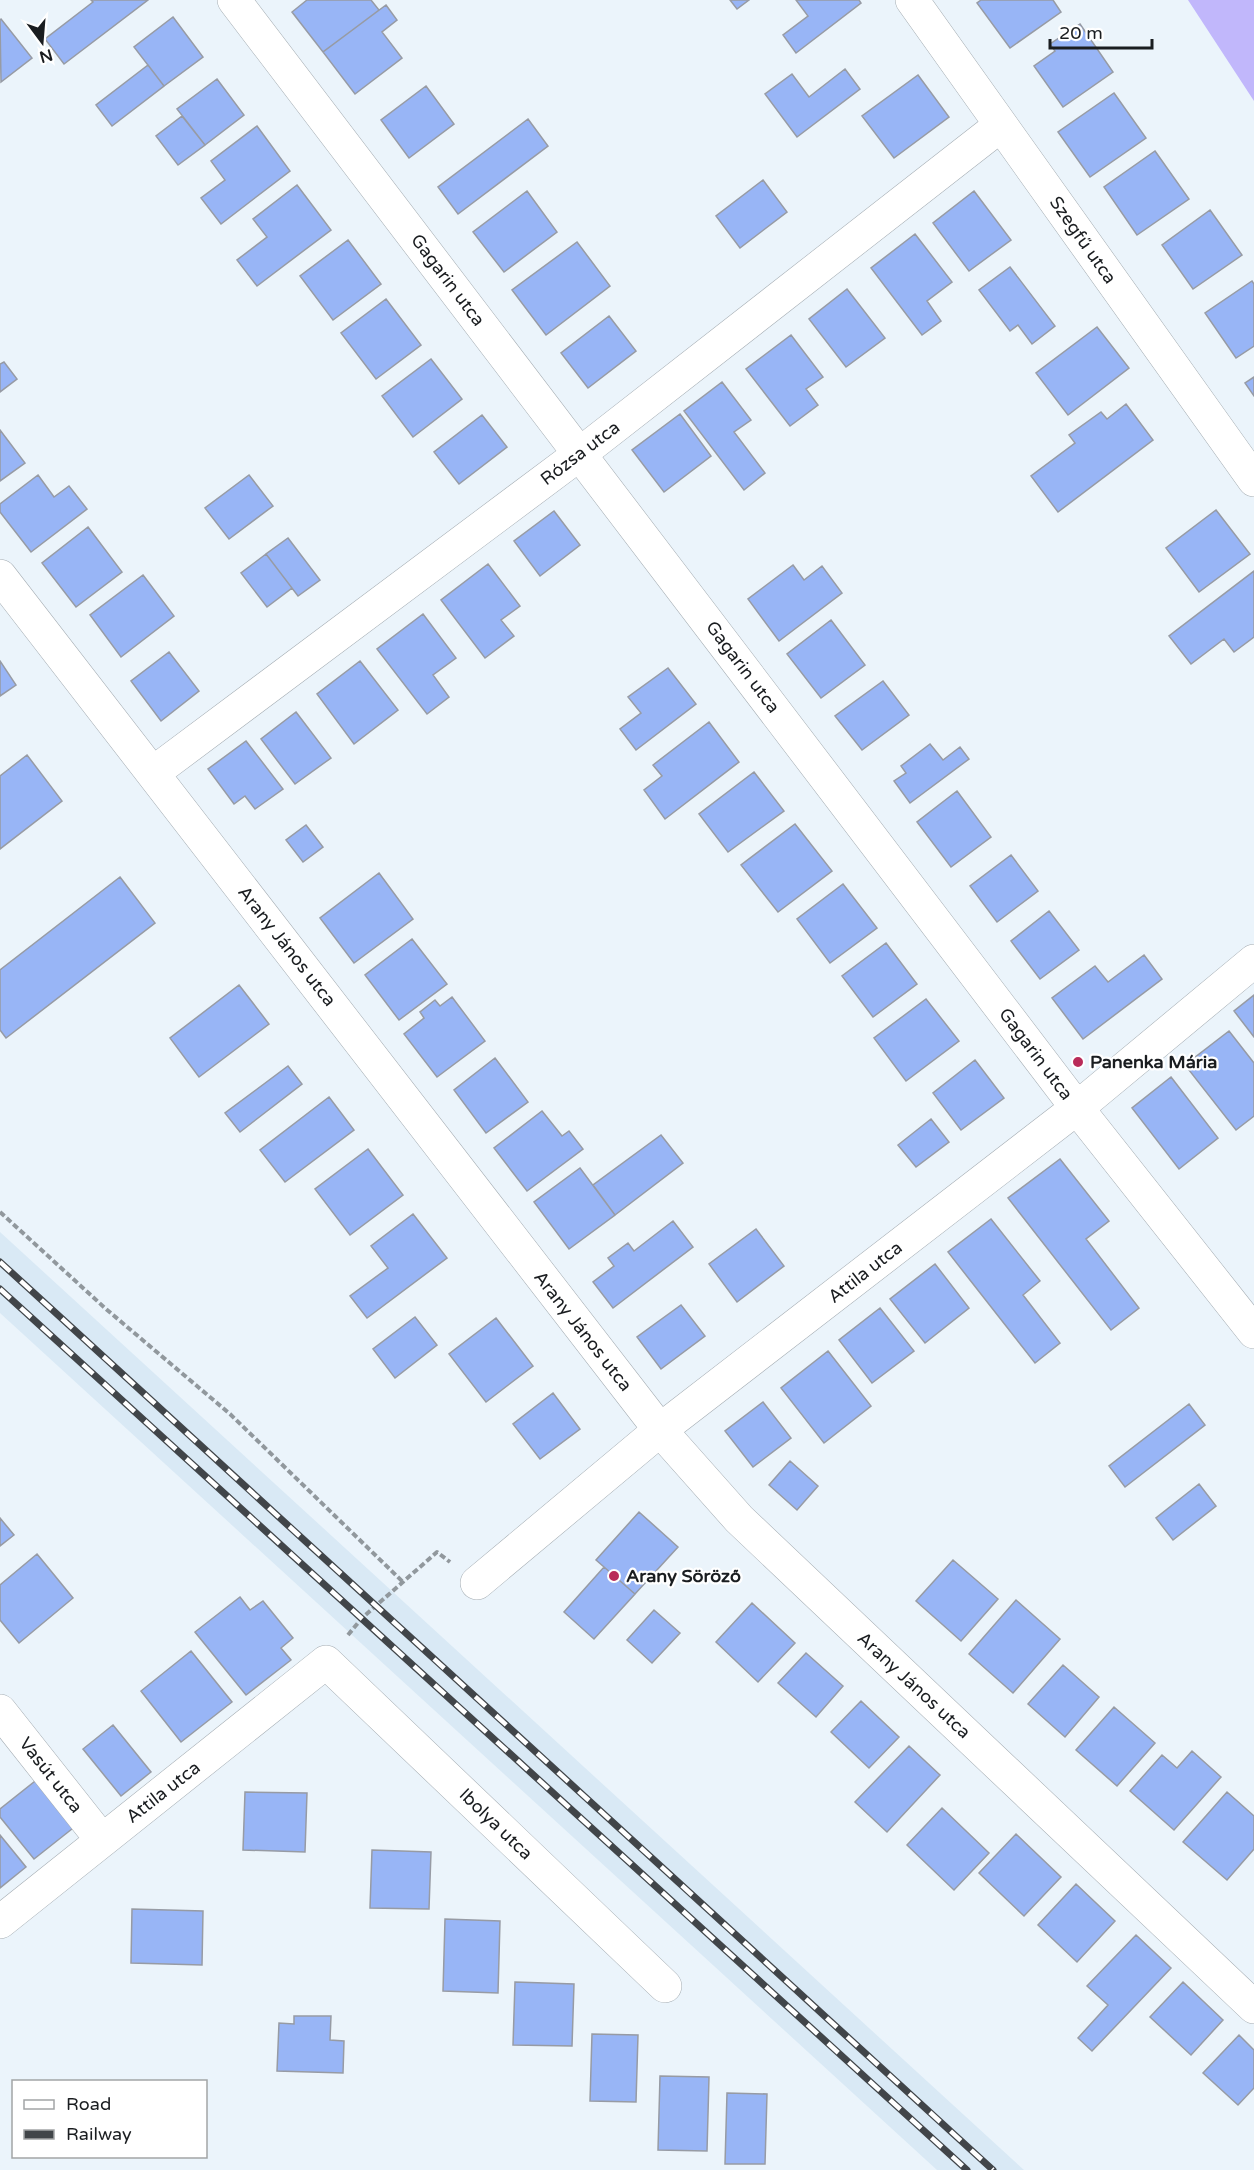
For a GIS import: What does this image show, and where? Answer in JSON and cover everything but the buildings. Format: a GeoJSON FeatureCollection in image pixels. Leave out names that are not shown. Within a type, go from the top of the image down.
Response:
{"type":"FeatureCollection","features":[{"type":"Feature","properties":{"kind":"street","name":"Gagarin utca"},"geometry":{"type":"LineString","coordinates":[[234,0],[581,453],[1077,1108],[1254,1332]]}},
{"type":"Feature","properties":{"kind":"street","name":"Szegfű utca"},"geometry":{"type":"LineString","coordinates":[[912,0],[1254,480]]}},
{"type":"Feature","properties":{"kind":"street","name":"Rózsa utca"},"geometry":{"type":"LineString","coordinates":[[153,773],[581,453],[1001,125]]}},
{"type":"Feature","properties":{"kind":"street","name":"Arany János utca"},"geometry":{"type":"LineString","coordinates":[[0,576],[660,1431],[739,1519],[1254,2007]]}},
{"type":"Feature","properties":{"kind":"street","name":"Attila utca"},"geometry":{"type":"LineString","coordinates":[[477,1583],[660,1431],[1077,1108],[1254,961]]}},
{"type":"Feature","properties":{"kind":"street","name":"Attila utca"},"geometry":{"type":"LineString","coordinates":[[0,1922],[326,1662]]}},
{"type":"Feature","properties":{"kind":"street","name":"Ibolya utca"},"geometry":{"type":"LineString","coordinates":[[326,1662],[665,1986]]}},
{"type":"Feature","properties":{"kind":"street","name":"Vasút utca"},"geometry":{"type":"LineString","coordinates":[[0,1711],[102,1840]]}},
{"type":"Feature","properties":{"kind":"path"},"geometry":{"type":"LineString","coordinates":[[0,1212],[106,1309],[230,1414],[403,1582]]}},
{"type":"Feature","properties":{"kind":"path"},"geometry":{"type":"LineString","coordinates":[[326,1662],[362,1618],[436,1552],[477,1583]]}},
{"type":"Feature","properties":{"kind":"shaded area"},"geometry":{"type":"Polygon","coordinates":[[[1188,0],[1254,0],[1254,101],[1188,0]]]}},
{"type":"Feature","properties":{"kind":"shaded area"},"geometry":{"type":"Polygon","coordinates":[[[0,1232],[1024,2170],[937,2170],[0,1313],[0,1232]]]}},
{"type":"Feature","properties":{"kind":"railway"},"geometry":{"type":"LineString","coordinates":[[0,1262],[993,2170]]}},
{"type":"Feature","properties":{"kind":"railway"},"geometry":{"type":"LineString","coordinates":[[0,1289],[967,2170]]}},
{"type":"Feature","properties":{"kind":"place","name":"Panenka Mária"},"geometry":{"type":"Point","coordinates":[1078,1062]}},
{"type":"Feature","properties":{"kind":"place","name":"Arany Söröző"},"geometry":{"type":"Point","coordinates":[614,1576]}}]}
